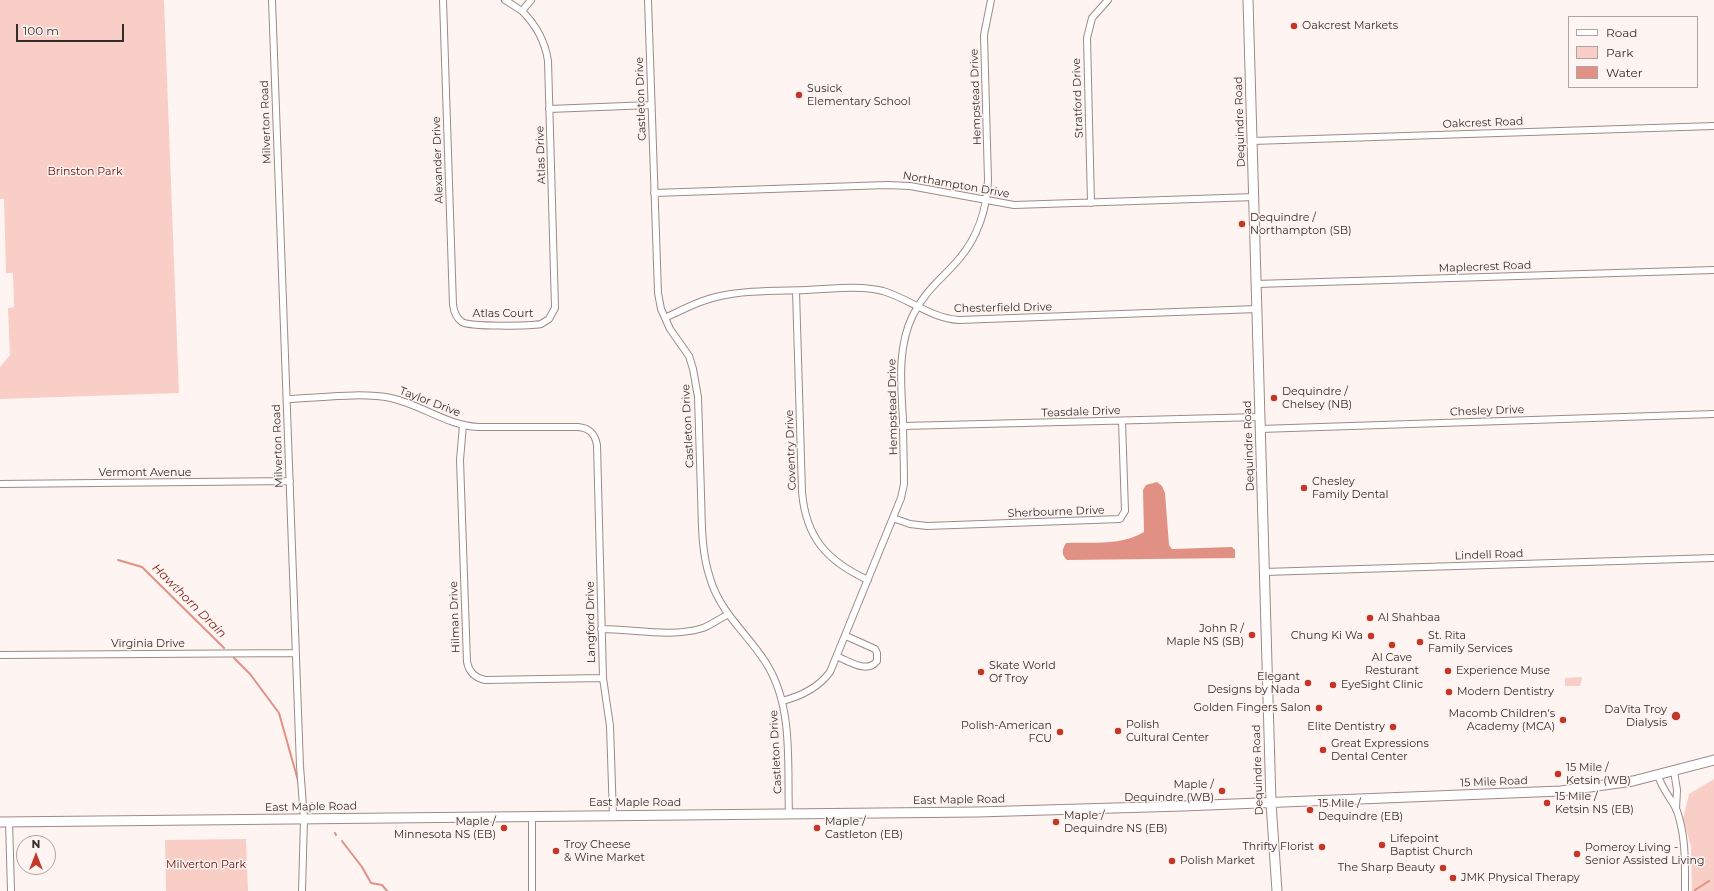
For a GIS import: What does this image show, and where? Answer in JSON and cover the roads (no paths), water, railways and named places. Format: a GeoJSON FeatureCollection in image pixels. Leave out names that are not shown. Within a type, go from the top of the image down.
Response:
{"type":"FeatureCollection","features":[{"type":"Feature","properties":{"kind":"main road","name":"Dequindre Road"},"geometry":{"type":"LineString","coordinates":[[1248,0],[1271,803],[1277,891]]}},
{"type":"Feature","properties":{"kind":"main road","name":"15 Mile Road"},"geometry":{"type":"LineString","coordinates":[[1271,803],[1561,791],[1615,784],[1658,775],[1714,760]]}},
{"type":"Feature","properties":{"kind":"main road","name":"East Maple Road"},"geometry":{"type":"LineString","coordinates":[[4,822],[983,812],[1271,803]]}},
{"type":"Feature","properties":{"kind":"street","name":"Milverton Road"},"geometry":{"type":"LineString","coordinates":[[272,0],[296,653],[304,819],[302,891]]}},
{"type":"Feature","properties":{"kind":"street","name":"Alexander Drive"},"geometry":{"type":"LineString","coordinates":[[443,0],[453,305],[458,318]]}},
{"type":"Feature","properties":{"kind":"street","name":"Atlas Drive"},"geometry":{"type":"LineString","coordinates":[[505,0],[522,11],[537,28],[546,48],[556,305],[555,312],[549,319]]}},
{"type":"Feature","properties":{"kind":"street"},"geometry":{"type":"LineString","coordinates":[[522,11],[531,0]]}},
{"type":"Feature","properties":{"kind":"street","name":"Castleton Drive"},"geometry":{"type":"LineString","coordinates":[[648,0],[658,293],[665,318],[685,349],[696,379],[698,397],[703,547],[710,579],[716,595],[727,614],[758,650],[767,664],[782,701],[785,717],[789,814]]}},
{"type":"Feature","properties":{"kind":"street","name":"Hempstead Drive"},"geometry":{"type":"LineString","coordinates":[[782,701],[797,697],[813,689],[825,678],[838,657],[901,498],[904,484],[901,382],[903,349],[907,329],[917,307],[929,289],[954,265],[969,246],[977,229],[986,201],[988,180],[984,35],[991,0]]}},
{"type":"Feature","properties":{"kind":"street","name":"Stratford Drive"},"geometry":{"type":"LineString","coordinates":[[1092,203],[1087,38],[1092,18],[1108,0]]}},
{"type":"Feature","properties":{"kind":"street"},"geometry":{"type":"LineString","coordinates":[[549,109],[651,105]]}},
{"type":"Feature","properties":{"kind":"street","name":"Oakcrest Road"},"geometry":{"type":"LineString","coordinates":[[1252,141],[1714,126]]}},
{"type":"Feature","properties":{"kind":"street","name":"Northampton Drive"},"geometry":{"type":"LineString","coordinates":[[654,193],[887,185],[915,187],[1014,205],[1254,197]]}},
{"type":"Feature","properties":{"kind":"street","name":"Maplecrest Road"},"geometry":{"type":"LineString","coordinates":[[1256,284],[1714,270]]}},
{"type":"Feature","properties":{"kind":"street","name":"Chesterfield Drive"},"geometry":{"type":"LineString","coordinates":[[665,318],[701,301],[721,296],[796,291],[870,289],[896,296],[942,318],[959,320],[1257,309]]}},
{"type":"Feature","properties":{"kind":"street","name":"Coventry Drive"},"geometry":{"type":"LineString","coordinates":[[796,291],[802,492],[806,516],[816,539],[828,555],[845,569],[868,580]]}},
{"type":"Feature","properties":{"kind":"street","name":"Atlas Court"},"geometry":{"type":"LineString","coordinates":[[458,318],[466,324],[474,325],[536,324],[549,319]]}},
{"type":"Feature","properties":{"kind":"street","name":"Taylor Drive"},"geometry":{"type":"LineString","coordinates":[[287,399],[383,397],[403,402],[449,422],[463,426],[486,428],[578,427],[590,430]]}},
{"type":"Feature","properties":{"kind":"street","name":"Chesley Drive"},"geometry":{"type":"LineString","coordinates":[[1260,429],[1714,414]]}},
{"type":"Feature","properties":{"kind":"street","name":"Teasdale Drive"},"geometry":{"type":"LineString","coordinates":[[903,426],[1260,417]]}},
{"type":"Feature","properties":{"kind":"street","name":"Sherbourne Drive"},"geometry":{"type":"LineString","coordinates":[[893,518],[910,524],[927,526],[1120,519],[1125,511],[1122,421]]}},
{"type":"Feature","properties":{"kind":"street","name":"Hilman Drive"},"geometry":{"type":"LineString","coordinates":[[463,426],[460,460],[467,662],[470,672],[485,680],[603,678]]}},
{"type":"Feature","properties":{"kind":"street","name":"Langford Drive"},"geometry":{"type":"LineString","coordinates":[[590,430],[596,438],[597,445],[603,678],[610,726],[613,816]]}},
{"type":"Feature","properties":{"kind":"street","name":"Vermont Avenue"},"geometry":{"type":"LineString","coordinates":[[0,484],[290,481]]}},
{"type":"Feature","properties":{"kind":"street","name":"Lindell Road"},"geometry":{"type":"LineString","coordinates":[[1264,572],[1714,558]]}},
{"type":"Feature","properties":{"kind":"street"},"geometry":{"type":"LineString","coordinates":[[601,629],[656,632],[692,630],[711,624],[727,614]]}},
{"type":"Feature","properties":{"kind":"street"},"geometry":{"type":"LineString","coordinates":[[838,657],[864,667],[869,667],[876,661],[877,653],[875,649],[846,636]]}},
{"type":"Feature","properties":{"kind":"street","name":"Virginia Drive"},"geometry":{"type":"LineString","coordinates":[[0,655],[296,653]]}},
{"type":"Feature","properties":{"kind":"street"},"geometry":{"type":"LineString","coordinates":[[1674,771],[1678,790],[1676,809]]}},
{"type":"Feature","properties":{"kind":"street"},"geometry":{"type":"LineString","coordinates":[[1658,775],[1666,793],[1676,809],[1684,840],[1685,891]]}},
{"type":"Feature","properties":{"kind":"street"},"geometry":{"type":"LineString","coordinates":[[532,816],[532,891]]}},
{"type":"Feature","properties":{"kind":"street"},"geometry":{"type":"LineString","coordinates":[[4,822],[11,891]]}},
{"type":"Feature","properties":{"kind":"water"},"geometry":{"type":"Polygon","coordinates":[[[1157,482],[1162,486],[1165,493],[1169,545],[1172,549],[1232,547],[1235,550],[1235,558],[1067,560],[1065,558],[1063,552],[1066,543],[1116,541],[1144,532],[1143,490],[1146,485],[1157,482]]]}},
{"type":"Feature","properties":{"kind":"waterway","name":"Hawthorn Drain"},"geometry":{"type":"LineString","coordinates":[[118,560],[142,567],[224,648]]}},
{"type":"Feature","properties":{"kind":"waterway","name":"Hawthorn Drain"},"geometry":{"type":"LineString","coordinates":[[234,658],[250,674],[279,713],[299,784]]}},
{"type":"Feature","properties":{"kind":"waterway","name":"Hawthorn Drain"},"geometry":{"type":"LineString","coordinates":[[342,841],[362,867],[371,883],[382,885],[387,891]]}},
{"type":"Feature","properties":{"kind":"waterway"},"geometry":{"type":"LineString","coordinates":[[1695,890],[1709,881]]}},
{"type":"Feature","properties":{"kind":"place","name":"Oakcrest Markets"},"geometry":{"type":"Point","coordinates":[1294,26]}},
{"type":"Feature","properties":{"kind":"place","name":"Susick Elementary School"},"geometry":{"type":"Point","coordinates":[799,95]}},
{"type":"Feature","properties":{"kind":"place","name":"Dequindre / Northampton (SB)"},"geometry":{"type":"Point","coordinates":[1242,224]}},
{"type":"Feature","properties":{"kind":"place","name":"Dequindre / Chelsey (NB)"},"geometry":{"type":"Point","coordinates":[1274,398]}},
{"type":"Feature","properties":{"kind":"place","name":"Chesley Family Dental"},"geometry":{"type":"Point","coordinates":[1304,488]}},
{"type":"Feature","properties":{"kind":"place","name":"Al Shahbaa"},"geometry":{"type":"Point","coordinates":[1370,618]}},
{"type":"Feature","properties":{"kind":"place","name":"John R / Maple NS (SB)"},"geometry":{"type":"Point","coordinates":[1252,635]}},
{"type":"Feature","properties":{"kind":"place","name":"Chung Ki Wa"},"geometry":{"type":"Point","coordinates":[1371,636]}},
{"type":"Feature","properties":{"kind":"place","name":"St. Rita Family Services"},"geometry":{"type":"Point","coordinates":[1420,642]}},
{"type":"Feature","properties":{"kind":"place","name":"Al Cave Resturant"},"geometry":{"type":"Point","coordinates":[1392,645]}},
{"type":"Feature","properties":{"kind":"place","name":"Experience Muse"},"geometry":{"type":"Point","coordinates":[1448,671]}},
{"type":"Feature","properties":{"kind":"place","name":"Skate World Of Troy"},"geometry":{"type":"Point","coordinates":[981,672]}},
{"type":"Feature","properties":{"kind":"place","name":"Elegant Designs by Nada"},"geometry":{"type":"Point","coordinates":[1308,683]}},
{"type":"Feature","properties":{"kind":"place","name":"EyeSight Clinic"},"geometry":{"type":"Point","coordinates":[1333,685]}},
{"type":"Feature","properties":{"kind":"place","name":"Modern Dentistry"},"geometry":{"type":"Point","coordinates":[1449,692]}},
{"type":"Feature","properties":{"kind":"place","name":"Golden Fingers Salon"},"geometry":{"type":"Point","coordinates":[1319,708]}},
{"type":"Feature","properties":{"kind":"place","name":"DaVita Troy Dialysis"},"geometry":{"type":"Point","coordinates":[1676,716]}},
{"type":"Feature","properties":{"kind":"place","name":"Macomb Children's Academy (MCA)"},"geometry":{"type":"Point","coordinates":[1563,720]}},
{"type":"Feature","properties":{"kind":"place","name":"Elite Dentistry"},"geometry":{"type":"Point","coordinates":[1393,727]}},
{"type":"Feature","properties":{"kind":"place","name":"Polish Cultural Center"},"geometry":{"type":"Point","coordinates":[1118,731]}},
{"type":"Feature","properties":{"kind":"place","name":"Polish-American FCU"},"geometry":{"type":"Point","coordinates":[1060,732]}},
{"type":"Feature","properties":{"kind":"place","name":"Great Expressions Dental Center"},"geometry":{"type":"Point","coordinates":[1323,750]}},
{"type":"Feature","properties":{"kind":"place","name":"15 Mile / Ketsin (WB)"},"geometry":{"type":"Point","coordinates":[1558,774]}},
{"type":"Feature","properties":{"kind":"place","name":"Maple / Dequindre (WB)"},"geometry":{"type":"Point","coordinates":[1222,791]}},
{"type":"Feature","properties":{"kind":"place","name":"15 Mile / Ketsin NS (EB)"},"geometry":{"type":"Point","coordinates":[1547,803]}},
{"type":"Feature","properties":{"kind":"place","name":"15 Mile / Dequindre (EB)"},"geometry":{"type":"Point","coordinates":[1310,810]}},
{"type":"Feature","properties":{"kind":"place","name":"Maple / Dequindre NS (EB)"},"geometry":{"type":"Point","coordinates":[1056,822]}},
{"type":"Feature","properties":{"kind":"place","name":"Maple / Minnesota NS (EB)"},"geometry":{"type":"Point","coordinates":[504,828]}},
{"type":"Feature","properties":{"kind":"place","name":"Maple / Castleton (EB)"},"geometry":{"type":"Point","coordinates":[817,828]}},
{"type":"Feature","properties":{"kind":"place","name":"Lifepoint Baptist Church"},"geometry":{"type":"Point","coordinates":[1382,845]}},
{"type":"Feature","properties":{"kind":"place","name":"Thrifty Florist"},"geometry":{"type":"Point","coordinates":[1322,847]}},
{"type":"Feature","properties":{"kind":"place","name":"Troy Cheese & Wine Market"},"geometry":{"type":"Point","coordinates":[556,851]}},
{"type":"Feature","properties":{"kind":"place","name":"Pomeroy Living - Senior Assisted Living"},"geometry":{"type":"Point","coordinates":[1577,854]}},
{"type":"Feature","properties":{"kind":"place","name":"Polish Market"},"geometry":{"type":"Point","coordinates":[1172,861]}},
{"type":"Feature","properties":{"kind":"place","name":"The Sharp Beauty"},"geometry":{"type":"Point","coordinates":[1443,868]}},
{"type":"Feature","properties":{"kind":"place","name":"JMK Physical Therapy"},"geometry":{"type":"Point","coordinates":[1453,878]}},
{"type":"Feature","properties":{"kind":"park label","name":"Brinston Park"},"geometry":{"type":"Point","coordinates":[85,172]}},
{"type":"Feature","properties":{"kind":"park label","name":"Milverton Park"},"geometry":{"type":"Point","coordinates":[206,865]}}]}
